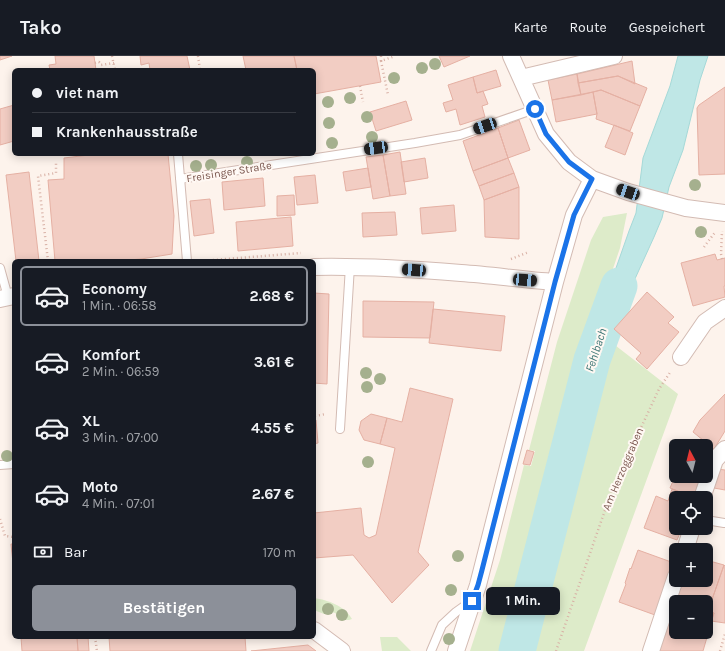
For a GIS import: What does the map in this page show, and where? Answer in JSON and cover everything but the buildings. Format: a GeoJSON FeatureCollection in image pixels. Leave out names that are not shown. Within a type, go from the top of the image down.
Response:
{"type":"FeatureCollection","features":[{"type":"Feature","properties":{"kind":"street"},"geometry":{"type":"LineString","coordinates":[[511,56],[546,134],[569,162],[592,179],[628,192],[686,208],[723,216]]}},
{"type":"Feature","properties":{"kind":"street"},"geometry":{"type":"LineString","coordinates":[[521,78],[614,56]]}},
{"type":"Feature","properties":{"kind":"street"},"geometry":{"type":"LineString","coordinates":[[456,651],[480,577],[555,282],[574,215],[592,179]]}},
{"type":"Feature","properties":{"kind":"street"},"geometry":{"type":"LineString","coordinates":[[316,267],[350,266],[461,273],[555,282]]}},
{"type":"Feature","properties":{"kind":"street"},"geometry":{"type":"LineString","coordinates":[[681,357],[705,322],[725,308]]}},
{"type":"Feature","properties":{"kind":"street"},"geometry":{"type":"LineString","coordinates":[[704,491],[715,460],[725,449]]}},
{"type":"Feature","properties":{"kind":"street"},"geometry":{"type":"LineString","coordinates":[[651,651],[672,587]]}},
{"type":"Feature","properties":{"kind":"street"},"geometry":{"type":"LineString","coordinates":[[316,632],[342,651]]}},
{"type":"Feature","properties":{"kind":"lane","name":"Freisinger Straße"},"geometry":{"type":"LineString","coordinates":[[180,179],[460,135],[535,109]]}},
{"type":"Feature","properties":{"kind":"lane"},"geometry":{"type":"LineString","coordinates":[[178,156],[188,259]]}},
{"type":"Feature","properties":{"kind":"lane"},"geometry":{"type":"LineString","coordinates":[[340,429],[350,266]]}},
{"type":"Feature","properties":{"kind":"lane"},"geometry":{"type":"LineString","coordinates":[[0,268],[7,297]]}},
{"type":"Feature","properties":{"kind":"lane"},"geometry":{"type":"LineString","coordinates":[[0,466],[12,464]]}},
{"type":"Feature","properties":{"kind":"lane"},"geometry":{"type":"LineString","coordinates":[[713,522],[724,524]]}},
{"type":"Feature","properties":{"kind":"lane"},"geometry":{"type":"LineString","coordinates":[[431,651],[442,626],[456,612],[472,601]]}},
{"type":"Feature","properties":{"kind":"path"},"geometry":{"type":"LineString","coordinates":[[112,56],[115,68]]}},
{"type":"Feature","properties":{"kind":"path"},"geometry":{"type":"LineString","coordinates":[[198,56],[200,68]]}},
{"type":"Feature","properties":{"kind":"path"},"geometry":{"type":"LineString","coordinates":[[381,56],[388,95]]}},
{"type":"Feature","properties":{"kind":"path"},"geometry":{"type":"LineString","coordinates":[[381,61],[395,56]]}},
{"type":"Feature","properties":{"kind":"path"},"geometry":{"type":"LineString","coordinates":[[95,63],[99,62],[101,65],[114,63]]}},
{"type":"Feature","properties":{"kind":"path"},"geometry":{"type":"LineString","coordinates":[[360,86],[363,102]]}},
{"type":"Feature","properties":{"kind":"path"},"geometry":{"type":"LineString","coordinates":[[48,259],[38,176],[56,173],[56,161]]}},
{"type":"Feature","properties":{"kind":"path"},"geometry":{"type":"LineString","coordinates":[[704,246],[723,216]]}},
{"type":"Feature","properties":{"kind":"path"},"geometry":{"type":"LineString","coordinates":[[722,259],[723,216]]}},
{"type":"Feature","properties":{"kind":"path","name":"Am Herzoggraben"},"geometry":{"type":"LineString","coordinates":[[556,651],[612,490],[659,388],[681,357]]}},
{"type":"Feature","properties":{"kind":"path"},"geometry":{"type":"LineString","coordinates":[[0,519],[6,536],[12,537]]}},
{"type":"Feature","properties":{"kind":"path"},"geometry":{"type":"LineString","coordinates":[[720,651],[725,634]]}},
{"type":"Feature","properties":{"kind":"path"},"geometry":{"type":"LineString","coordinates":[[95,639],[97,651]]}},
{"type":"Feature","properties":{"kind":"green space"},"geometry":{"type":"Polygon","coordinates":[[[627,213],[620,248],[593,328],[678,394],[584,651],[470,651],[500,560],[524,465],[531,466],[535,451],[529,450],[557,342],[591,240],[603,217],[627,213]]]}},
{"type":"Feature","properties":{"kind":"green space"},"geometry":{"type":"Polygon","coordinates":[[[316,598],[336,604],[349,614],[352,619],[344,620],[335,613],[330,612],[324,614],[316,611],[316,598]]]}},
{"type":"Feature","properties":{"kind":"green space"},"geometry":{"type":"Polygon","coordinates":[[[380,637],[397,637],[411,651],[382,651],[380,637]]]}},
{"type":"Feature","properties":{"kind":"water"},"geometry":{"type":"Polygon","coordinates":[[[678,56],[708,56],[700,80],[683,150],[669,187],[662,218],[609,336],[595,328],[636,213],[643,158],[670,86],[678,56]]]}},
{"type":"Feature","properties":{"kind":"waterway","name":"Fehlbach"},"geometry":{"type":"LineString","coordinates":[[517,651],[592,360],[619,286]]}},
{"type":"Feature","properties":{"kind":"route"},"geometry":{"type":"LineString","coordinates":[[472,601],[482,570],[555,282],[574,215],[592,179],[569,162],[546,134],[535,109]]}}]}
